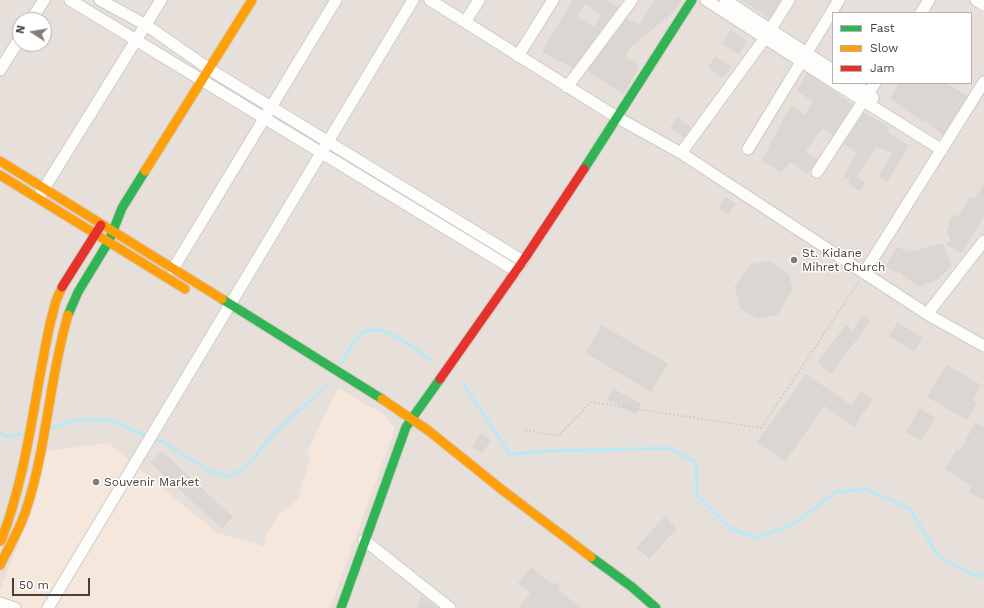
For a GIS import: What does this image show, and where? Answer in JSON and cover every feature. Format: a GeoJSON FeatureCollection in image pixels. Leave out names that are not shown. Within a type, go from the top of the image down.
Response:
{"type":"FeatureCollection","features":[{"type":"Feature","properties":{"kind":"street"},"geometry":{"type":"LineString","coordinates":[[37,12],[44,0]]}},
{"type":"Feature","properties":{"kind":"street"},"geometry":{"type":"LineString","coordinates":[[70,0],[516,271]]}},
{"type":"Feature","properties":{"kind":"street"},"geometry":{"type":"LineString","coordinates":[[100,0],[146,25],[209,69],[523,261]]}},
{"type":"Feature","properties":{"kind":"street"},"geometry":{"type":"LineString","coordinates":[[38,198],[161,0]]}},
{"type":"Feature","properties":{"kind":"street"},"geometry":{"type":"LineString","coordinates":[[0,565],[26,511],[41,452],[65,322],[82,285],[113,232],[122,208],[252,0]]}},
{"type":"Feature","properties":{"kind":"street"},"geometry":{"type":"LineString","coordinates":[[173,268],[336,0]]}},
{"type":"Feature","properties":{"kind":"street"},"geometry":{"type":"LineString","coordinates":[[48,608],[413,0]]}},
{"type":"Feature","properties":{"kind":"street"},"geometry":{"type":"LineString","coordinates":[[430,0],[567,87],[618,118],[681,153],[927,314],[984,346]]}},
{"type":"Feature","properties":{"kind":"street"},"geometry":{"type":"LineString","coordinates":[[465,22],[479,0]]}},
{"type":"Feature","properties":{"kind":"street"},"geometry":{"type":"LineString","coordinates":[[518,56],[553,0]]}},
{"type":"Feature","properties":{"kind":"street"},"geometry":{"type":"LineString","coordinates":[[567,87],[632,0]]}},
{"type":"Feature","properties":{"kind":"street"},"geometry":{"type":"LineString","coordinates":[[341,608],[364,540],[407,426],[523,261],[618,118],[692,0]]}},
{"type":"Feature","properties":{"kind":"street"},"geometry":{"type":"LineString","coordinates":[[706,0],[768,34],[804,57],[832,80]]}},
{"type":"Feature","properties":{"kind":"street"},"geometry":{"type":"LineString","coordinates":[[725,0],[768,34]]}},
{"type":"Feature","properties":{"kind":"street"},"geometry":{"type":"LineString","coordinates":[[681,153],[768,34],[789,0]]}},
{"type":"Feature","properties":{"kind":"street"},"geometry":{"type":"LineString","coordinates":[[748,149],[839,0]]}},
{"type":"Feature","properties":{"kind":"street"},"geometry":{"type":"LineString","coordinates":[[922,12],[929,0]]}},
{"type":"Feature","properties":{"kind":"street"},"geometry":{"type":"LineString","coordinates":[[976,0],[984,5]]}},
{"type":"Feature","properties":{"kind":"street"},"geometry":{"type":"LineString","coordinates":[[0,70],[12,51]]}},
{"type":"Feature","properties":{"kind":"street"},"geometry":{"type":"LineString","coordinates":[[804,57],[832,70]]}},
{"type":"Feature","properties":{"kind":"street"},"geometry":{"type":"LineString","coordinates":[[864,273],[984,82]]}},
{"type":"Feature","properties":{"kind":"street"},"geometry":{"type":"LineString","coordinates":[[838,84],[866,97]]}},
{"type":"Feature","properties":{"kind":"street"},"geometry":{"type":"LineString","coordinates":[[854,84],[866,97],[884,112],[942,150]]}},
{"type":"Feature","properties":{"kind":"street"},"geometry":{"type":"LineString","coordinates":[[817,172],[874,84]]}},
{"type":"Feature","properties":{"kind":"street"},"geometry":{"type":"LineString","coordinates":[[0,161],[101,225],[173,268],[226,310],[330,364],[358,382],[407,426],[429,430],[585,557],[623,592]]}},
{"type":"Feature","properties":{"kind":"street"},"geometry":{"type":"LineString","coordinates":[[0,175],[192,293]]}},
{"type":"Feature","properties":{"kind":"street"},"geometry":{"type":"LineString","coordinates":[[0,542],[13,510],[26,452],[47,338],[56,301],[71,271],[101,225],[122,208]]}},
{"type":"Feature","properties":{"kind":"street"},"geometry":{"type":"LineString","coordinates":[[927,314],[984,241]]}},
{"type":"Feature","properties":{"kind":"street"},"geometry":{"type":"LineString","coordinates":[[264,336],[352,390],[376,407]]}},
{"type":"Feature","properties":{"kind":"street"},"geometry":{"type":"LineString","coordinates":[[456,465],[656,608]]}},
{"type":"Feature","properties":{"kind":"street"},"geometry":{"type":"LineString","coordinates":[[364,540],[450,608]]}},
{"type":"Feature","properties":{"kind":"street"},"geometry":{"type":"LineString","coordinates":[[634,602],[642,608]]}},
{"type":"Feature","properties":{"kind":"street"},"geometry":{"type":"LineString","coordinates":[[0,603],[15,608]]}},
{"type":"Feature","properties":{"kind":"path"},"geometry":{"type":"LineString","coordinates":[[525,430],[558,436],[591,402],[761,428],[864,273]]}},
{"type":"Feature","properties":{"kind":"shaded area"},"geometry":{"type":"Polygon","coordinates":[[[0,0],[984,0],[984,608],[0,608],[0,0]]]}},
{"type":"Feature","properties":{"kind":"shaded area","name":"Souvenir Market"},"geometry":{"type":"Polygon","coordinates":[[[338,388],[383,414],[395,428],[330,608],[0,608],[0,591],[30,512],[45,451],[109,443],[217,533],[264,546],[267,533],[279,514],[297,500],[311,456],[306,454],[338,388]]]}},
{"type":"Feature","properties":{"kind":"building"},"geometry":{"type":"Polygon","coordinates":[[[574,0],[605,0],[618,7],[573,67],[543,52],[574,0]],[[585,3],[577,17],[594,28],[602,15],[585,3]]]}},
{"type":"Feature","properties":{"kind":"building"},"geometry":{"type":"Polygon","coordinates":[[[655,0],[681,0],[674,11],[629,48],[625,57],[639,66],[623,93],[588,71],[626,20],[639,25],[655,0]]]}},
{"type":"Feature","properties":{"kind":"building"},"geometry":{"type":"Polygon","coordinates":[[[742,0],[780,0],[770,17],[742,0]]]}},
{"type":"Feature","properties":{"kind":"building"},"geometry":{"type":"Polygon","coordinates":[[[731,31],[746,41],[739,54],[723,44],[731,31]]]}},
{"type":"Feature","properties":{"kind":"building"},"geometry":{"type":"Polygon","coordinates":[[[716,57],[731,67],[723,77],[709,67],[716,57]]]}},
{"type":"Feature","properties":{"kind":"building"},"geometry":{"type":"Polygon","coordinates":[[[807,74],[853,105],[833,135],[822,128],[805,151],[817,160],[807,173],[791,161],[781,172],[775,167],[762,161],[791,106],[805,116],[814,102],[798,91],[807,74]]]}},
{"type":"Feature","properties":{"kind":"building"},"geometry":{"type":"Polygon","coordinates":[[[899,84],[947,84],[967,96],[943,134],[924,119],[923,121],[891,98],[899,84]]]}},
{"type":"Feature","properties":{"kind":"building"},"geometry":{"type":"Polygon","coordinates":[[[864,113],[889,128],[887,132],[908,146],[887,181],[879,176],[893,153],[876,146],[856,178],[865,183],[860,191],[849,184],[851,180],[844,176],[858,153],[844,143],[864,113]]]}},
{"type":"Feature","properties":{"kind":"building"},"geometry":{"type":"Polygon","coordinates":[[[677,118],[690,127],[684,137],[671,128],[677,118]]]}},
{"type":"Feature","properties":{"kind":"building"},"geometry":{"type":"Polygon","coordinates":[[[984,185],[984,216],[961,253],[946,243],[952,242],[947,230],[951,228],[948,224],[954,215],[958,218],[971,197],[974,199],[984,185]]]}},
{"type":"Feature","properties":{"kind":"building"},"geometry":{"type":"Polygon","coordinates":[[[726,198],[735,204],[728,214],[719,208],[726,198]]]}},
{"type":"Feature","properties":{"kind":"building"},"geometry":{"type":"Polygon","coordinates":[[[943,244],[951,266],[936,280],[918,286],[898,271],[897,273],[886,266],[897,247],[911,254],[911,252],[943,244]]]}},
{"type":"Feature","properties":{"kind":"building"},"geometry":{"type":"Polygon","coordinates":[[[769,262],[788,274],[792,290],[777,314],[758,318],[741,309],[735,287],[751,265],[769,262]]]}},
{"type":"Feature","properties":{"kind":"building"},"geometry":{"type":"Polygon","coordinates":[[[863,316],[870,321],[831,373],[818,362],[846,326],[852,331],[863,316]]]}},
{"type":"Feature","properties":{"kind":"building"},"geometry":{"type":"Polygon","coordinates":[[[898,323],[922,338],[914,351],[890,336],[898,323]]]}},
{"type":"Feature","properties":{"kind":"building"},"geometry":{"type":"Polygon","coordinates":[[[602,326],[667,364],[651,391],[587,353],[602,326]]]}},
{"type":"Feature","properties":{"kind":"building"},"geometry":{"type":"Polygon","coordinates":[[[947,366],[980,385],[972,400],[976,403],[967,419],[928,397],[947,366]]]}},
{"type":"Feature","properties":{"kind":"building"},"geometry":{"type":"Polygon","coordinates":[[[806,375],[852,406],[861,392],[872,399],[854,426],[824,405],[785,461],[758,442],[806,375]]]}},
{"type":"Feature","properties":{"kind":"building"},"geometry":{"type":"Polygon","coordinates":[[[613,389],[640,404],[635,414],[608,399],[613,389]]]}},
{"type":"Feature","properties":{"kind":"building"},"geometry":{"type":"Polygon","coordinates":[[[920,409],[934,418],[921,440],[907,432],[920,409]]]}},
{"type":"Feature","properties":{"kind":"building"},"geometry":{"type":"Polygon","coordinates":[[[976,423],[984,428],[984,500],[970,492],[973,486],[946,469],[957,450],[960,451],[976,423]]]}},
{"type":"Feature","properties":{"kind":"building"},"geometry":{"type":"Polygon","coordinates":[[[481,434],[490,440],[482,453],[473,447],[481,434]]]}},
{"type":"Feature","properties":{"kind":"building"},"geometry":{"type":"Polygon","coordinates":[[[162,452],[232,517],[222,528],[151,463],[162,452]]]}},
{"type":"Feature","properties":{"kind":"building"},"geometry":{"type":"Polygon","coordinates":[[[665,517],[676,529],[649,558],[637,548],[665,517]]]}},
{"type":"Feature","properties":{"kind":"building"},"geometry":{"type":"Polygon","coordinates":[[[531,568],[552,585],[559,583],[558,590],[580,608],[519,608],[531,593],[519,583],[531,568]]]}},
{"type":"Feature","properties":{"kind":"building"},"geometry":{"type":"Polygon","coordinates":[[[422,597],[437,608],[418,608],[422,597]]]}},
{"type":"Feature","properties":{"kind":"waterway"},"geometry":{"type":"LineString","coordinates":[[341,363],[354,341],[360,335],[368,331],[377,330],[387,332],[406,342],[431,360]]}},
{"type":"Feature","properties":{"kind":"waterway"},"geometry":{"type":"LineString","coordinates":[[463,383],[510,454],[547,451],[670,448],[696,463],[697,495],[730,528],[756,538],[794,524],[836,492],[866,489],[910,509],[938,556],[978,577],[984,574]]}},
{"type":"Feature","properties":{"kind":"waterway"},"geometry":{"type":"LineString","coordinates":[[49,429],[73,421],[89,419],[108,420],[161,441],[211,472],[228,476],[245,468],[275,432],[325,387]]}},
{"type":"Feature","properties":{"kind":"waterway"},"geometry":{"type":"LineString","coordinates":[[0,433],[8,437],[24,434]]}},
{"type":"Feature","properties":{"kind":"traffic: fast"},"geometry":{"type":"LineString","coordinates":[[584,169],[692,0]]}},
{"type":"Feature","properties":{"kind":"traffic: fast"},"geometry":{"type":"LineString","coordinates":[[68,315],[78,292],[109,241],[122,208],[145,171]]}},
{"type":"Feature","properties":{"kind":"traffic: fast"},"geometry":{"type":"LineString","coordinates":[[222,299],[382,399]]}},
{"type":"Feature","properties":{"kind":"traffic: fast"},"geometry":{"type":"LineString","coordinates":[[341,608],[406,427],[440,379]]}},
{"type":"Feature","properties":{"kind":"traffic: fast"},"geometry":{"type":"LineString","coordinates":[[591,557],[632,587],[656,608]]}},
{"type":"Feature","properties":{"kind":"traffic: slow"},"geometry":{"type":"LineString","coordinates":[[145,171],[252,0]]}},
{"type":"Feature","properties":{"kind":"traffic: slow"},"geometry":{"type":"LineString","coordinates":[[0,161],[222,299]]}},
{"type":"Feature","properties":{"kind":"traffic: slow"},"geometry":{"type":"LineString","coordinates":[[0,175],[185,289]]}},
{"type":"Feature","properties":{"kind":"traffic: slow"},"geometry":{"type":"LineString","coordinates":[[1,541],[18,488],[30,434],[44,351],[56,301],[62,287]]}},
{"type":"Feature","properties":{"kind":"traffic: slow"},"geometry":{"type":"LineString","coordinates":[[0,565],[21,524],[33,486],[44,437],[56,364],[68,315]]}},
{"type":"Feature","properties":{"kind":"traffic: slow"},"geometry":{"type":"LineString","coordinates":[[382,399],[429,431],[501,489],[591,557]]}},
{"type":"Feature","properties":{"kind":"traffic: jam"},"geometry":{"type":"LineString","coordinates":[[440,379],[523,261],[584,169]]}},
{"type":"Feature","properties":{"kind":"traffic: jam"},"geometry":{"type":"LineString","coordinates":[[62,287],[101,225]]}},
{"type":"Feature","properties":{"kind":"place","name":"St. Kidane Mihret Church"},"geometry":{"type":"Point","coordinates":[794,260]}},
{"type":"Feature","properties":{"kind":"place","name":"Souvenir Market"},"geometry":{"type":"Point","coordinates":[96,482]}}]}
